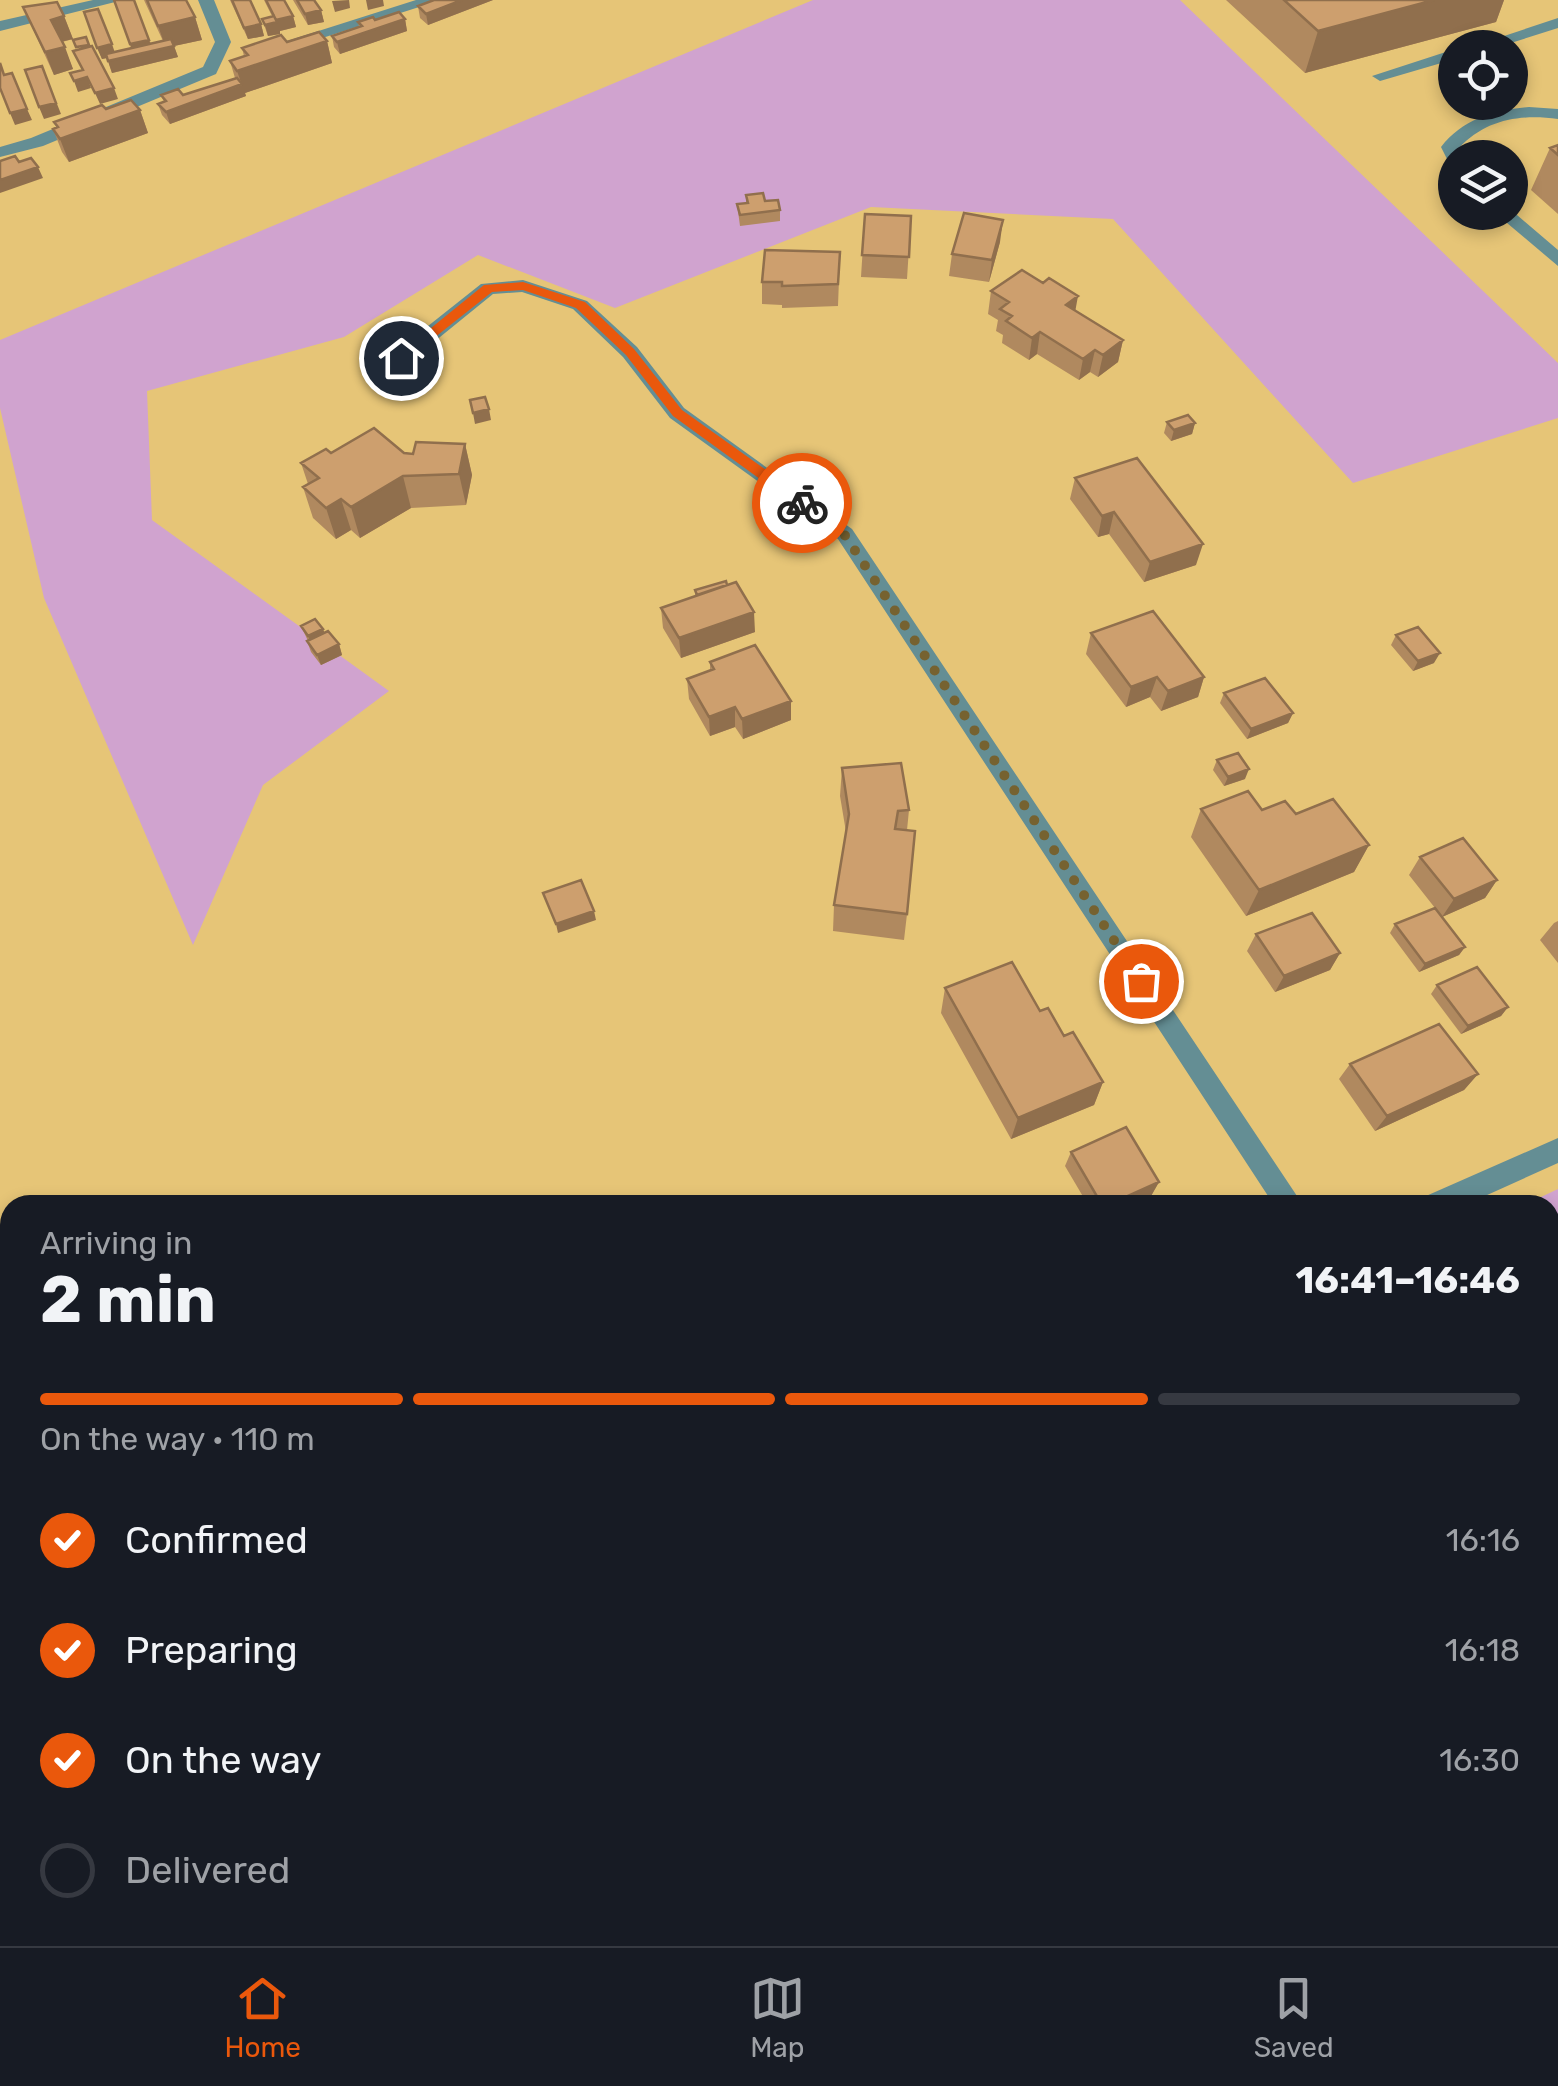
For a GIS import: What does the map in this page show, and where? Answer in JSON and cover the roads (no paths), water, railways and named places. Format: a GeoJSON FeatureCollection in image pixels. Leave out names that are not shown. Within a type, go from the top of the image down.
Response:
{"type":"FeatureCollection","features":[{"type":"Feature","properties":{"kind":"street"},"geometry":{"type":"LineString","coordinates":[[0,26],[115,0]]}},
{"type":"Feature","properties":{"kind":"street"},"geometry":{"type":"LineString","coordinates":[[206,0],[223,42],[210,70]]}},
{"type":"Feature","properties":{"kind":"street"},"geometry":{"type":"LineString","coordinates":[[0,152],[37,142],[288,41],[433,0]]}},
{"type":"Feature","properties":{"kind":"street"},"geometry":{"type":"LineString","coordinates":[[1528,32],[1558,23]]}},
{"type":"Feature","properties":{"kind":"street"},"geometry":{"type":"LineString","coordinates":[[1380,76],[1438,59]]}},
{"type":"Feature","properties":{"kind":"street"},"geometry":{"type":"LineString","coordinates":[[1455,140],[1484,122],[1518,112],[1558,114]]}},
{"type":"Feature","properties":{"kind":"street"},"geometry":{"type":"LineString","coordinates":[[1524,230],[1558,260]]}},
{"type":"Feature","properties":{"kind":"street"},"geometry":{"type":"LineString","coordinates":[[401,358],[488,288],[523,286],[580,305],[630,352],[677,413],[844,534],[1282,1195]]}},
{"type":"Feature","properties":{"kind":"street"},"geometry":{"type":"LineString","coordinates":[[1458,1195],[1558,1150]]}}]}
